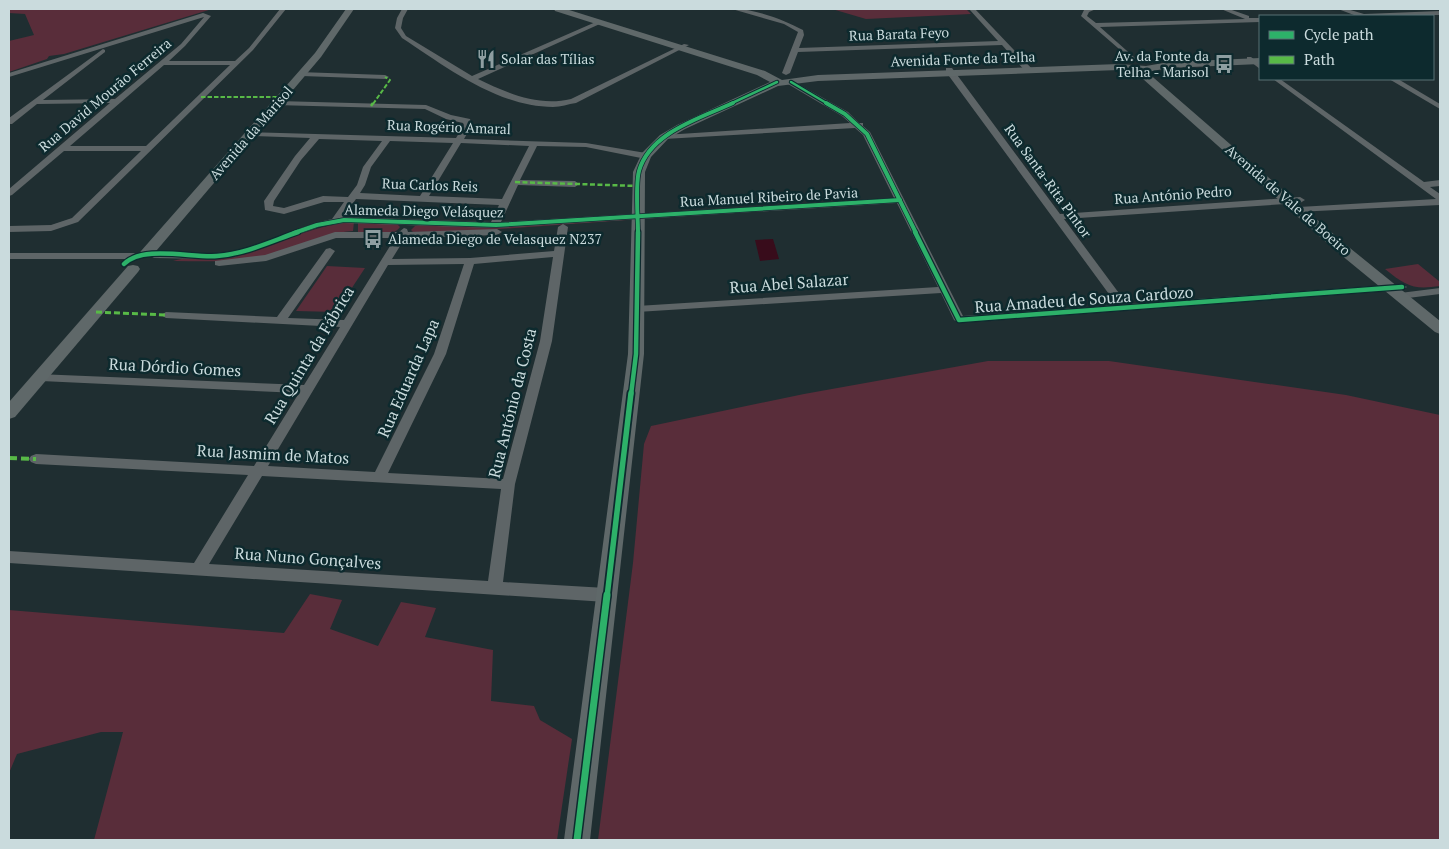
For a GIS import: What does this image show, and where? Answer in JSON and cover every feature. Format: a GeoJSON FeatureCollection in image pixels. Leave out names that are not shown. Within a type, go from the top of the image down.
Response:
{"type":"FeatureCollection","features":[{"type":"Feature","properties":{"kind":"street"},"geometry":{"type":"LineString","coordinates":[[9,229],[53,228],[70,223],[259,40],[283,9]]}},
{"type":"Feature","properties":{"kind":"street","name":"Avenida da Marisol"},"geometry":{"type":"LineString","coordinates":[[9,413],[278,103],[318,55],[350,9]]}},
{"type":"Feature","properties":{"kind":"street"},"geometry":{"type":"LineString","coordinates":[[405,9],[400,18],[398,28],[404,38],[504,94],[532,103],[554,105],[573,101],[683,46]]}},
{"type":"Feature","properties":{"kind":"street"},"geometry":{"type":"LineString","coordinates":[[558,9],[683,46]]}},
{"type":"Feature","properties":{"kind":"street"},"geometry":{"type":"LineString","coordinates":[[574,9],[761,73],[784,78]]}},
{"type":"Feature","properties":{"kind":"street"},"geometry":{"type":"LineString","coordinates":[[577,840],[636,354],[639,172],[646,156],[664,137],[784,78],[801,36],[800,31],[795,26],[735,9]]}},
{"type":"Feature","properties":{"kind":"street"},"geometry":{"type":"LineString","coordinates":[[972,9],[1027,69]]}},
{"type":"Feature","properties":{"kind":"street"},"geometry":{"type":"LineString","coordinates":[[1093,9],[1084,13],[1084,16],[1140,64]]}},
{"type":"Feature","properties":{"kind":"street"},"geometry":{"type":"LineString","coordinates":[[1224,9],[1257,20]]}},
{"type":"Feature","properties":{"kind":"street"},"geometry":{"type":"LineString","coordinates":[[1341,9],[1361,15]]}},
{"type":"Feature","properties":{"kind":"street"},"geometry":{"type":"LineString","coordinates":[[1389,15],[1440,13]]}},
{"type":"Feature","properties":{"kind":"street","name":"Rua David Mourão Ferreira"},"geometry":{"type":"LineString","coordinates":[[9,75],[203,15],[208,16],[206,22],[162,63],[9,193]]}},
{"type":"Feature","properties":{"kind":"street"},"geometry":{"type":"LineString","coordinates":[[1094,25],[1257,20]]}},
{"type":"Feature","properties":{"kind":"street"},"geometry":{"type":"LineString","coordinates":[[474,78],[600,22]]}},
{"type":"Feature","properties":{"kind":"street","name":"Rua Barata Feyo"},"geometry":{"type":"LineString","coordinates":[[795,50],[1004,44]]}},
{"type":"Feature","properties":{"kind":"street"},"geometry":{"type":"LineString","coordinates":[[9,122],[104,51]]}},
{"type":"Feature","properties":{"kind":"street","name":"Avenida Fonte da Telha"},"geometry":{"type":"LineString","coordinates":[[784,78],[1256,61]]}},
{"type":"Feature","properties":{"kind":"street"},"geometry":{"type":"LineString","coordinates":[[162,63],[236,63]]}},
{"type":"Feature","properties":{"kind":"street","name":"Avenida de Vale de Boeiro"},"geometry":{"type":"LineString","coordinates":[[1140,64],[1300,205],[1340,247],[1440,318]]}},
{"type":"Feature","properties":{"kind":"street","name":"Rua Santa-Rita Pintor"},"geometry":{"type":"LineString","coordinates":[[950,72],[1125,309]]}},
{"type":"Feature","properties":{"kind":"street"},"geometry":{"type":"LineString","coordinates":[[302,74],[385,77]]}},
{"type":"Feature","properties":{"kind":"street","name":"Rua Amadeu de Souza Cardozo"},"geometry":{"type":"LineString","coordinates":[[784,78],[860,126],[867,134],[958,320],[1440,291]]}},
{"type":"Feature","properties":{"kind":"street"},"geometry":{"type":"LineString","coordinates":[[1277,80],[1440,198]]}},
{"type":"Feature","properties":{"kind":"street"},"geometry":{"type":"LineString","coordinates":[[1395,80],[1440,107]]}},
{"type":"Feature","properties":{"kind":"street"},"geometry":{"type":"LineString","coordinates":[[36,102],[116,101]]}},
{"type":"Feature","properties":{"kind":"street"},"geometry":{"type":"LineString","coordinates":[[278,103],[430,108],[449,117],[468,122],[460,141],[422,199]]}},
{"type":"Feature","properties":{"kind":"street"},"geometry":{"type":"LineString","coordinates":[[664,137],[860,126]]}},
{"type":"Feature","properties":{"kind":"street","name":"Rua Rogério Amaral"},"geometry":{"type":"LineString","coordinates":[[251,134],[594,146],[646,156]]}},
{"type":"Feature","properties":{"kind":"street","name":"Rua Carlos Reis"},"geometry":{"type":"LineString","coordinates":[[317,136],[298,158],[268,201],[268,208],[284,211],[323,199],[353,198],[505,202]]}},
{"type":"Feature","properties":{"kind":"street"},"geometry":{"type":"LineString","coordinates":[[336,221],[353,198],[367,167],[387,139]]}},
{"type":"Feature","properties":{"kind":"street"},"geometry":{"type":"LineString","coordinates":[[496,225],[496,219],[534,144]]}},
{"type":"Feature","properties":{"kind":"street"},"geometry":{"type":"LineString","coordinates":[[62,148],[148,149]]}},
{"type":"Feature","properties":{"kind":"street"},"geometry":{"type":"LineString","coordinates":[[515,182],[575,184]]}},
{"type":"Feature","properties":{"kind":"street"},"geometry":{"type":"LineString","coordinates":[[1422,185],[1440,183]]}},
{"type":"Feature","properties":{"kind":"street","name":"Rua Manuel Ribeiro de Pavia"},"geometry":{"type":"LineString","coordinates":[[638,219],[900,200]]}},
{"type":"Feature","properties":{"kind":"street","name":"Rua António Pedro"},"geometry":{"type":"LineString","coordinates":[[1058,216],[1300,205],[1440,202]]}},
{"type":"Feature","properties":{"kind":"street","name":"Alameda Diego Velásquez"},"geometry":{"type":"LineString","coordinates":[[9,256],[244,262],[266,258],[334,235],[401,236],[484,233],[638,219]]}},
{"type":"Feature","properties":{"kind":"street","name":"Alameda Diego Velásquez"},"geometry":{"type":"LineString","coordinates":[[9,265],[234,254],[317,225],[336,221],[496,225],[638,219]]}},
{"type":"Feature","properties":{"kind":"street","name":"Alameda Diego Velásquez"},"geometry":{"type":"LineString","coordinates":[[401,236],[409,222]]}},
{"type":"Feature","properties":{"kind":"street","name":"Rua António da Costa"},"geometry":{"type":"LineString","coordinates":[[495,588],[508,484],[546,341],[563,227]]}},
{"type":"Feature","properties":{"kind":"street","name":"Rua Quinta da Fábrica"},"geometry":{"type":"LineString","coordinates":[[198,569],[401,236]]}},
{"type":"Feature","properties":{"kind":"street"},"geometry":{"type":"LineString","coordinates":[[280,321],[330,251]]}},
{"type":"Feature","properties":{"kind":"street"},"geometry":{"type":"LineString","coordinates":[[385,262],[470,261],[558,254]]}},
{"type":"Feature","properties":{"kind":"street","name":"Rua Eduarda Lapa"},"geometry":{"type":"LineString","coordinates":[[380,478],[440,354],[470,261]]}},
{"type":"Feature","properties":{"kind":"street","name":"Rua Abel Salazar"},"geometry":{"type":"LineString","coordinates":[[636,309],[944,290]]}},
{"type":"Feature","properties":{"kind":"street","name":"Avenida de Vale de Boeiro"},"geometry":{"type":"LineString","coordinates":[[1401,292],[1440,329]]}},
{"type":"Feature","properties":{"kind":"street"},"geometry":{"type":"LineString","coordinates":[[166,315],[348,324]]}},
{"type":"Feature","properties":{"kind":"street","name":"Rua Dórdio Gomes"},"geometry":{"type":"LineString","coordinates":[[41,377],[307,389]]}},
{"type":"Feature","properties":{"kind":"street","name":"Rua Jasmim de Matos"},"geometry":{"type":"LineString","coordinates":[[36,459],[508,484]]}},
{"type":"Feature","properties":{"kind":"street","name":"Rua Nuno Gonçalves"},"geometry":{"type":"LineString","coordinates":[[9,557],[606,595]]}},
{"type":"Feature","properties":{"kind":"shaded area"},"geometry":{"type":"Polygon","coordinates":[[[9,9],[212,9],[64,54],[49,56],[47,59],[9,72],[9,41],[34,35],[25,14],[9,13],[9,9]]]}},
{"type":"Feature","properties":{"kind":"shaded area"},"geometry":{"type":"Polygon","coordinates":[[[832,9],[966,9],[971,14],[866,19],[832,9]]]}},
{"type":"Feature","properties":{"kind":"shaded area"},"geometry":{"type":"Polygon","coordinates":[[[627,218],[627,220],[473,231],[413,232],[411,230],[415,226],[421,225],[494,228],[627,218]]]}},
{"type":"Feature","properties":{"kind":"shaded area"},"geometry":{"type":"Polygon","coordinates":[[[354,222],[353,231],[318,238],[261,257],[228,261],[173,261],[186,258],[231,257],[322,227],[354,222]]]}},
{"type":"Feature","properties":{"kind":"shaded area"},"geometry":{"type":"Polygon","coordinates":[[[358,222],[397,224],[400,227],[392,232],[381,234],[358,232],[358,222]]]}},
{"type":"Feature","properties":{"kind":"shaded area"},"geometry":{"type":"Polygon","coordinates":[[[773,239],[779,259],[760,261],[755,240],[773,239]]]}},
{"type":"Feature","properties":{"kind":"shaded area"},"geometry":{"type":"Polygon","coordinates":[[[1418,264],[1440,282],[1440,286],[1416,287],[1405,283],[1385,269],[1418,264]]]}},
{"type":"Feature","properties":{"kind":"shaded area"},"geometry":{"type":"Polygon","coordinates":[[[327,266],[365,268],[336,312],[296,311],[327,266]]]}},
{"type":"Feature","properties":{"kind":"shaded area"},"geometry":{"type":"Polygon","coordinates":[[[988,361],[1109,361],[1346,395],[1440,415],[1440,840],[598,840],[633,563],[644,444],[651,426],[804,394],[988,361]]]}},
{"type":"Feature","properties":{"kind":"shaded area"},"geometry":{"type":"Polygon","coordinates":[[[310,594],[342,600],[330,629],[378,646],[401,602],[436,608],[425,637],[493,650],[491,701],[534,706],[540,720],[572,739],[557,840],[94,840],[123,732],[101,732],[17,754],[9,773],[9,610],[284,633],[310,594]]]}},
{"type":"Feature","properties":{"kind":"marked path"},"geometry":{"type":"LineString","coordinates":[[371,106],[390,80],[385,77]]}},
{"type":"Feature","properties":{"kind":"marked path"},"geometry":{"type":"LineString","coordinates":[[201,97],[283,97]]}},
{"type":"Feature","properties":{"kind":"marked path"},"geometry":{"type":"LineString","coordinates":[[515,182],[638,186]]}},
{"type":"Feature","properties":{"kind":"marked path"},"geometry":{"type":"LineString","coordinates":[[96,312],[166,315]]}},
{"type":"Feature","properties":{"kind":"marked path"},"geometry":{"type":"LineString","coordinates":[[9,458],[36,459]]}},
{"type":"Feature","properties":{"kind":"cycle path"},"geometry":{"type":"LineString","coordinates":[[577,840],[636,354],[639,172],[646,156],[664,137],[681,127],[777,82]]}},
{"type":"Feature","properties":{"kind":"cycle path"},"geometry":{"type":"LineString","coordinates":[[791,82],[845,114],[867,134],[959,320],[1402,287]]}},
{"type":"Feature","properties":{"kind":"cycle path"},"geometry":{"type":"LineString","coordinates":[[124,264],[130,258],[142,254],[215,256],[234,254],[317,225],[344,220],[496,225],[900,200]]}},
{"type":"Feature","properties":{"kind":"place","name":"Solar das Tílias"},"geometry":{"type":"Point","coordinates":[486,59]}},
{"type":"Feature","properties":{"kind":"place","name":"Av. da Fonte da Telha - Marisol"},"geometry":{"type":"Point","coordinates":[1224,64]}},
{"type":"Feature","properties":{"kind":"place","name":"Alameda Diego de Velasquez N237"},"geometry":{"type":"Point","coordinates":[373,239]}}]}
